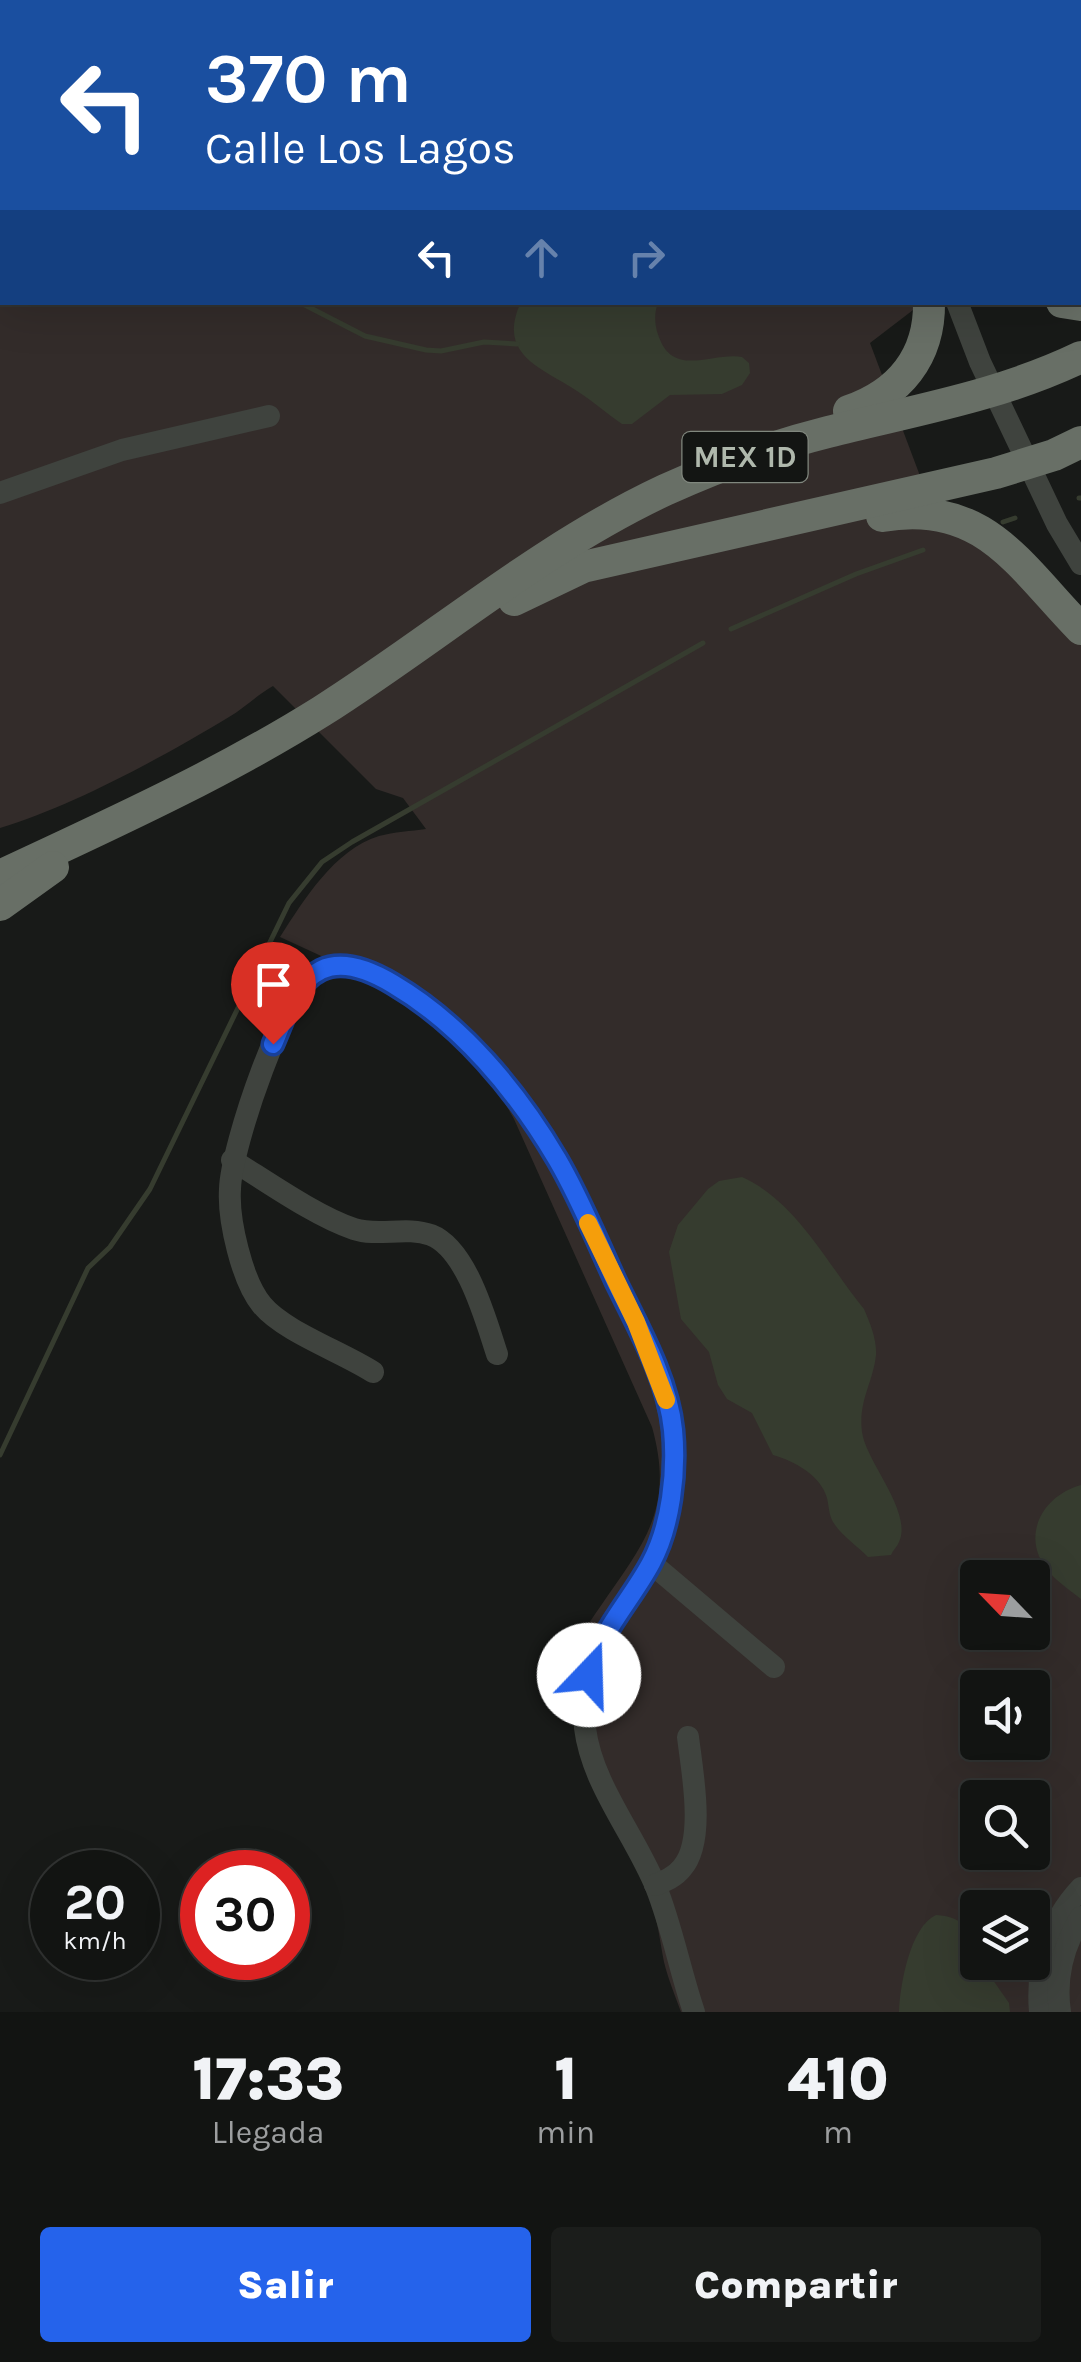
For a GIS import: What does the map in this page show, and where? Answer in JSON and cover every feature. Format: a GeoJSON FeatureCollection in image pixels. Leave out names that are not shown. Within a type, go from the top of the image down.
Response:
{"type":"FeatureCollection","features":[{"type":"Feature","properties":{"kind":"highway"},"geometry":{"type":"LineString","coordinates":[[448,633],[538,548],[612,502],[700,460],[868,405],[888,394],[906,375],[916,356],[929,305]]}},
{"type":"Feature","properties":{"kind":"highway","name":"MEX 1D"},"geometry":{"type":"LineString","coordinates":[[0,886],[61,862],[244,773],[448,633],[579,536],[706,472],[796,440],[1019,384],[1081,356]]}},
{"type":"Feature","properties":{"kind":"highway","name":"MEX 1D"},"geometry":{"type":"LineString","coordinates":[[0,876],[237,761],[448,633],[583,568],[956,483],[1030,464],[1081,442]]}},
{"type":"Feature","properties":{"kind":"highway"},"geometry":{"type":"LineString","coordinates":[[448,633],[606,575],[902,514],[944,517],[992,538],[1018,558],[1081,629]]}},
{"type":"Feature","properties":{"kind":"highway"},"geometry":{"type":"LineString","coordinates":[[0,905],[61,862]]}},
{"type":"Feature","properties":{"kind":"street"},"geometry":{"type":"LineString","coordinates":[[959,305],[980,362],[1040,489],[1081,564]]}},
{"type":"Feature","properties":{"kind":"street"},"geometry":{"type":"LineString","coordinates":[[0,493],[122,450],[269,416]]}},
{"type":"Feature","properties":{"kind":"street"},"geometry":{"type":"LineString","coordinates":[[373,1372],[286,1325],[261,1304],[242,1267],[229,1194],[232,1160],[273,1044],[305,981],[324,968],[348,967],[376,974],[416,997],[482,1056],[557,1159],[659,1378],[672,1428],[668,1516],[651,1564],[612,1619],[594,1654],[584,1696],[586,1733],[604,1785],[655,1885],[694,2012]]}},
{"type":"Feature","properties":{"kind":"street"},"geometry":{"type":"LineString","coordinates":[[232,1160],[354,1230],[431,1235],[460,1262],[497,1354]]}},
{"type":"Feature","properties":{"kind":"street"},"geometry":{"type":"LineString","coordinates":[[651,1564],[774,1667]]}},
{"type":"Feature","properties":{"kind":"street"},"geometry":{"type":"LineString","coordinates":[[655,1885],[680,1871],[691,1851],[695,1807],[688,1736]]}},
{"type":"Feature","properties":{"kind":"street"},"geometry":{"type":"LineString","coordinates":[[1040,2012],[1052,1964],[1055,1922],[1081,1888]]}},
{"type":"Feature","properties":{"kind":"street"},"geometry":{"type":"LineString","coordinates":[[1060,2012],[1052,1964],[1081,1917]]}},
{"type":"Feature","properties":{"kind":"shaded area"},"geometry":{"type":"Polygon","coordinates":[[[0,305],[917,305],[870,343],[937,521],[972,538],[1081,640],[1081,2012],[681,2012],[651,1902],[582,1755],[570,1693],[572,1661],[579,1639],[651,1524],[660,1481],[652,1427],[514,1119],[494,1084],[467,1052],[395,990],[280,937],[322,878],[348,852],[379,836],[426,829],[403,798],[376,789],[273,686],[229,717],[147,764],[57,807],[0,828],[0,305]]]}},
{"type":"Feature","properties":{"kind":"shaded area"},"geometry":{"type":"Polygon","coordinates":[[[520,305],[658,305],[656,327],[661,342],[676,358],[742,357],[749,363],[750,373],[742,385],[722,394],[670,395],[632,424],[622,424],[526,358],[514,335],[520,305]]]}},
{"type":"Feature","properties":{"kind":"shaded area"},"geometry":{"type":"Polygon","coordinates":[[[742,1177],[795,1218],[869,1320],[876,1355],[862,1411],[862,1432],[900,1516],[902,1530],[891,1555],[868,1557],[841,1532],[819,1483],[798,1465],[773,1455],[752,1413],[727,1399],[718,1385],[709,1352],[681,1319],[669,1252],[678,1225],[708,1189],[719,1181],[742,1177]]]}},
{"type":"Feature","properties":{"kind":"shaded area"},"geometry":{"type":"Polygon","coordinates":[[[1081,1485],[1081,1599],[1054,1577],[1050,1560],[1041,1560],[1036,1546],[1039,1520],[1045,1509],[1081,1485]]]}},
{"type":"Feature","properties":{"kind":"shaded area"},"geometry":{"type":"Polygon","coordinates":[[[936,1915],[960,1922],[960,1980],[993,1980],[1009,2003],[1010,2012],[899,2012],[913,1944],[936,1915]]]}},
{"type":"Feature","properties":{"kind":"waterway"},"geometry":{"type":"LineString","coordinates":[[305,305],[365,336],[426,350],[441,351],[484,342],[517,344]]}},
{"type":"Feature","properties":{"kind":"waterway"},"geometry":{"type":"LineString","coordinates":[[1003,522],[1015,518]]}},
{"type":"Feature","properties":{"kind":"waterway"},"geometry":{"type":"LineString","coordinates":[[731,629],[856,574],[923,550]]}},
{"type":"Feature","properties":{"kind":"waterway"},"geometry":{"type":"LineString","coordinates":[[0,1455],[88,1268],[110,1247],[150,1189],[289,903],[322,862],[703,643]]}},
{"type":"Feature","properties":{"kind":"slow traffic"},"geometry":{"type":"LineString","coordinates":[[588,1223],[636,1322],[666,1400]]}},
{"type":"Feature","properties":{"kind":"route"},"geometry":{"type":"LineString","coordinates":[[273,1044],[305,981],[324,968],[348,967],[376,974],[416,997],[482,1056],[557,1159],[636,1322],[659,1378],[672,1428],[668,1516],[660,1540],[651,1564],[612,1619],[594,1654],[589,1675]]}}]}
